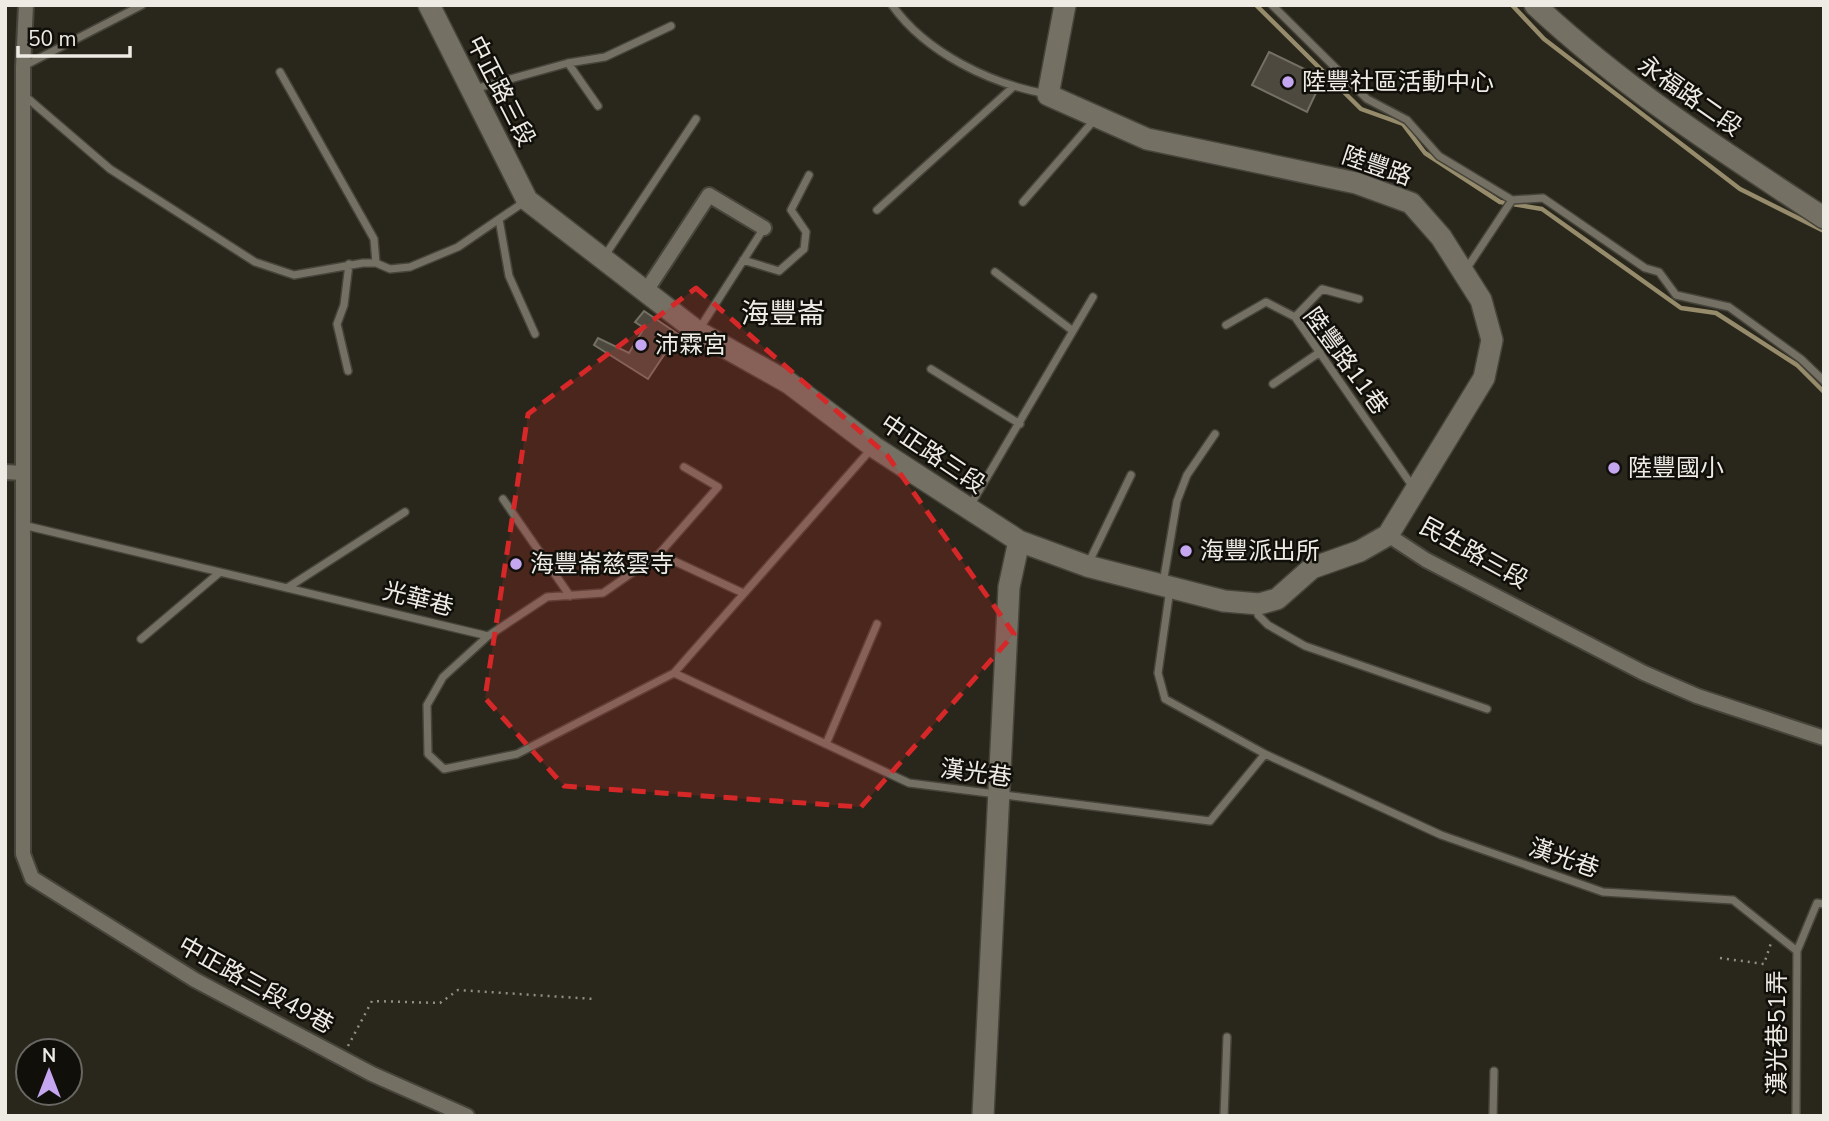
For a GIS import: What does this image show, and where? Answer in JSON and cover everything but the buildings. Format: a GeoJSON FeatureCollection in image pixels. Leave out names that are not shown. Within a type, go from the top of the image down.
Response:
{"type":"FeatureCollection","features":[{"type":"Feature","properties":{"kind":"street"},"geometry":{"type":"LineString","coordinates":[[23,525],[23,67],[26,5]]}},
{"type":"Feature","properties":{"kind":"street","name":"中正路三段"},"geometry":{"type":"LineString","coordinates":[[429,5],[527,200],[698,332],[789,383],[874,447],[1020,541]]}},
{"type":"Feature","properties":{"kind":"street"},"geometry":{"type":"LineString","coordinates":[[1048,94],[1065,5]]}},
{"type":"Feature","properties":{"kind":"street","name":"永福路二段"},"geometry":{"type":"LineString","coordinates":[[1535,5],[1612,73],[1702,138],[1824,218]]}},
{"type":"Feature","properties":{"kind":"street","name":"陸豐路"},"geometry":{"type":"LineString","coordinates":[[1048,94],[1147,139],[1356,183],[1410,203],[1441,237],[1481,300],[1492,340],[1484,378],[1388,535]]}},
{"type":"Feature","properties":{"kind":"street"},"geometry":{"type":"LineString","coordinates":[[646,291],[709,195],[764,228]]}},
{"type":"Feature","properties":{"kind":"street"},"geometry":{"type":"LineString","coordinates":[[5,472],[23,473]]}},
{"type":"Feature","properties":{"kind":"street","name":"中正路三段49巷"},"geometry":{"type":"LineString","coordinates":[[23,525],[23,854],[32,878],[195,980],[341,1058],[467,1116]]}},
{"type":"Feature","properties":{"kind":"street","name":"民生路三段"},"geometry":{"type":"LineString","coordinates":[[1259,604],[1277,599],[1312,568],[1360,551],[1388,535],[1426,560],[1644,673],[1697,696],[1824,738]]}},
{"type":"Feature","properties":{"kind":"street"},"geometry":{"type":"LineString","coordinates":[[983,1116],[1009,587],[1020,541],[1087,566],[1166,584],[1224,601],[1259,604]]}},
{"type":"Feature","properties":{"kind":"lane"},"geometry":{"type":"LineString","coordinates":[[23,67],[142,5]]}},
{"type":"Feature","properties":{"kind":"lane"},"geometry":{"type":"LineString","coordinates":[[892,5],[905,23],[962,64],[1012,88],[1048,94]]}},
{"type":"Feature","properties":{"kind":"lane"},"geometry":{"type":"LineString","coordinates":[[1272,5],[1367,99],[1407,120],[1439,156],[1512,200],[1543,198],[1645,268],[1659,272],[1676,295],[1729,307],[1801,359],[1824,381]]}},
{"type":"Feature","properties":{"kind":"lane"},"geometry":{"type":"LineString","coordinates":[[470,90],[568,63],[605,57],[671,26]]}},
{"type":"Feature","properties":{"kind":"lane"},"geometry":{"type":"LineString","coordinates":[[568,63],[598,106]]}},
{"type":"Feature","properties":{"kind":"lane"},"geometry":{"type":"LineString","coordinates":[[280,72],[374,239],[376,263]]}},
{"type":"Feature","properties":{"kind":"lane"},"geometry":{"type":"LineString","coordinates":[[877,210],[1012,88]]}},
{"type":"Feature","properties":{"kind":"lane"},"geometry":{"type":"LineString","coordinates":[[25,96],[110,169],[255,262],[294,275],[349,264],[376,263],[390,269],[410,267],[458,247],[527,200]]}},
{"type":"Feature","properties":{"kind":"lane"},"geometry":{"type":"LineString","coordinates":[[1023,202],[1096,117]]}},
{"type":"Feature","properties":{"kind":"lane"},"geometry":{"type":"LineString","coordinates":[[603,258],[696,119]]}},
{"type":"Feature","properties":{"kind":"lane"},"geometry":{"type":"LineString","coordinates":[[743,260],[779,271],[804,249],[806,232],[791,210],[809,174]]}},
{"type":"Feature","properties":{"kind":"lane"},"geometry":{"type":"LineString","coordinates":[[1465,272],[1512,200]]}},
{"type":"Feature","properties":{"kind":"lane"},"geometry":{"type":"LineString","coordinates":[[499,219],[509,276],[535,334]]}},
{"type":"Feature","properties":{"kind":"lane"},"geometry":{"type":"LineString","coordinates":[[698,332],[764,228]]}},
{"type":"Feature","properties":{"kind":"lane"},"geometry":{"type":"LineString","coordinates":[[348,371],[337,324],[344,305],[349,264]]}},
{"type":"Feature","properties":{"kind":"lane"},"geometry":{"type":"LineString","coordinates":[[995,272],[1073,331]]}},
{"type":"Feature","properties":{"kind":"lane"},"geometry":{"type":"LineString","coordinates":[[1295,317],[1322,289],[1359,299]]}},
{"type":"Feature","properties":{"kind":"lane"},"geometry":{"type":"LineString","coordinates":[[968,510],[1093,297]]}},
{"type":"Feature","properties":{"kind":"lane","name":"陸豐路11巷"},"geometry":{"type":"LineString","coordinates":[[1226,325],[1266,302],[1295,317],[1414,489]]}},
{"type":"Feature","properties":{"kind":"lane"},"geometry":{"type":"LineString","coordinates":[[1273,384],[1320,352]]}},
{"type":"Feature","properties":{"kind":"lane"},"geometry":{"type":"LineString","coordinates":[[931,369],[1020,424]]}},
{"type":"Feature","properties":{"kind":"lane","name":"漢光巷"},"geometry":{"type":"LineString","coordinates":[[1215,434],[1187,475],[1177,501],[1158,673],[1165,699],[1265,754],[1441,835],[1603,892],[1733,900],[1797,951]]}},
{"type":"Feature","properties":{"kind":"lane"},"geometry":{"type":"LineString","coordinates":[[684,467],[718,487],[659,554],[603,593],[547,597],[488,636],[443,677],[427,705],[428,754],[444,769],[517,754],[674,673],[874,447]]}},
{"type":"Feature","properties":{"kind":"lane"},"geometry":{"type":"LineString","coordinates":[[1087,566],[1131,475]]}},
{"type":"Feature","properties":{"kind":"lane"},"geometry":{"type":"LineString","coordinates":[[502,499],[570,596]]}},
{"type":"Feature","properties":{"kind":"lane"},"geometry":{"type":"LineString","coordinates":[[288,588],[404,512]]}},
{"type":"Feature","properties":{"kind":"lane","name":"光華巷"},"geometry":{"type":"LineString","coordinates":[[23,525],[488,636]]}},
{"type":"Feature","properties":{"kind":"lane"},"geometry":{"type":"LineString","coordinates":[[659,554],[743,593]]}},
{"type":"Feature","properties":{"kind":"lane"},"geometry":{"type":"LineString","coordinates":[[141,639],[219,573]]}},
{"type":"Feature","properties":{"kind":"lane"},"geometry":{"type":"LineString","coordinates":[[1259,604],[1258,615],[1268,625],[1305,646],[1487,709]]}},
{"type":"Feature","properties":{"kind":"lane"},"geometry":{"type":"LineString","coordinates":[[825,744],[877,624]]}},
{"type":"Feature","properties":{"kind":"lane","name":"漢光巷"},"geometry":{"type":"LineString","coordinates":[[674,673],[909,783],[1210,821],[1265,754]]}},
{"type":"Feature","properties":{"kind":"lane"},"geometry":{"type":"LineString","coordinates":[[1797,951],[1817,903],[1824,904]]}},
{"type":"Feature","properties":{"kind":"lane","name":"漢光巷51弄"},"geometry":{"type":"LineString","coordinates":[[1796,1116],[1797,951]]}},
{"type":"Feature","properties":{"kind":"lane"},"geometry":{"type":"LineString","coordinates":[[1224,1116],[1227,1037]]}},
{"type":"Feature","properties":{"kind":"lane"},"geometry":{"type":"LineString","coordinates":[[1493,1116],[1494,1071]]}},
{"type":"Feature","properties":{"kind":"path"},"geometry":{"type":"LineString","coordinates":[[1720,958],[1764,964],[1771,949],[1772,930]]}},
{"type":"Feature","properties":{"kind":"path"},"geometry":{"type":"LineString","coordinates":[[341,1058],[372,1001],[440,1003],[458,990],[594,999]]}},
{"type":"Feature","properties":{"kind":"highlighted area"},"geometry":{"type":"Polygon","coordinates":[[[696,288],[887,455],[1014,634],[861,807],[564,786],[485,698],[528,414],[696,288]]]}},
{"type":"Feature","properties":{"kind":"waterway"},"geometry":{"type":"LineString","coordinates":[[1256,5],[1361,109],[1403,124],[1425,153],[1500,202],[1542,209],[1681,308],[1716,313],[1797,365],[1824,392]]}},
{"type":"Feature","properties":{"kind":"waterway"},"geometry":{"type":"LineString","coordinates":[[1512,5],[1544,39],[1740,189],[1824,231]]}},
{"type":"Feature","properties":{"kind":"place","name":"陸豐社區活動中心"},"geometry":{"type":"Point","coordinates":[1288,82]}},
{"type":"Feature","properties":{"kind":"place","name":"沛霖宮"},"geometry":{"type":"Point","coordinates":[641,345]}},
{"type":"Feature","properties":{"kind":"place","name":"陸豐國小"},"geometry":{"type":"Point","coordinates":[1614,468]}},
{"type":"Feature","properties":{"kind":"place","name":"海豐派出所"},"geometry":{"type":"Point","coordinates":[1186,551]}},
{"type":"Feature","properties":{"kind":"place","name":"海豐崙慈雲寺"},"geometry":{"type":"Point","coordinates":[516,564]}},
{"type":"Feature","properties":{"kind":"district","name":"海豐崙"},"geometry":{"type":"Point","coordinates":[783,313]}}]}
